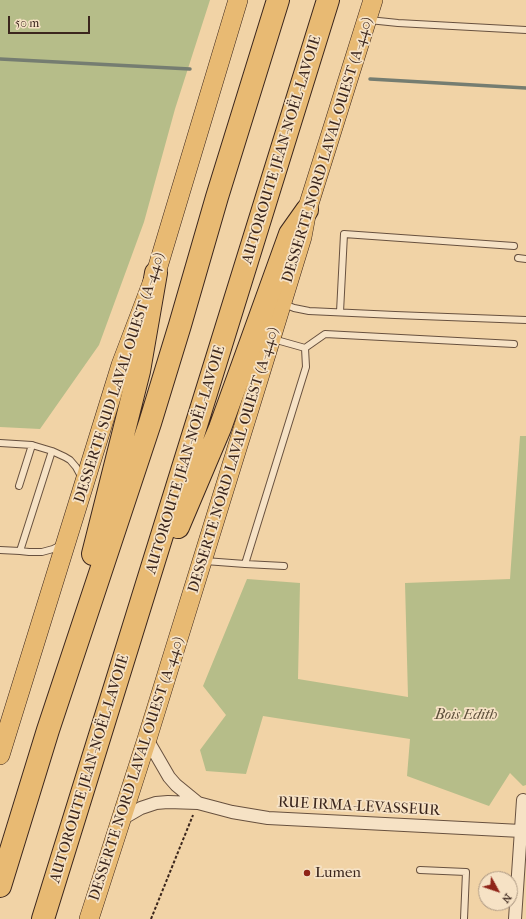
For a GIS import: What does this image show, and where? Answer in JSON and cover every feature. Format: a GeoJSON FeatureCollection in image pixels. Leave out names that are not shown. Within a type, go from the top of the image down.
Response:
{"type":"FeatureCollection","features":[{"type":"Feature","properties":{"kind":"highway"},"geometry":{"type":"LineString","coordinates":[[0,886],[48,730],[150,423],[217,197],[278,0]]}},
{"type":"Feature","properties":{"kind":"highway","name":"AUTOROUTE JEAN-NOËL-LAVOIE"},"geometry":{"type":"LineString","coordinates":[[43,919],[328,0]]}},
{"type":"Feature","properties":{"kind":"highway"},"geometry":{"type":"LineString","coordinates":[[132,635],[220,428],[290,234],[307,210]]}},
{"type":"Feature","properties":{"kind":"highway"},"geometry":{"type":"LineString","coordinates":[[48,730],[140,371],[156,273]]}},
{"type":"Feature","properties":{"kind":"main road","name":"DESSERTE SUD LAVAL OUEST (A-440)"},"geometry":{"type":"LineString","coordinates":[[0,755],[121,365],[156,273],[238,0]]}},
{"type":"Feature","properties":{"kind":"main road","name":"DESSERTE NORD LAVAL OUEST (A-440)"},"geometry":{"type":"LineString","coordinates":[[89,919],[122,819],[282,304],[302,237],[307,210],[373,0]]}},
{"type":"Feature","properties":{"kind":"street","name":"RUE IRMA-LEVASSEUR"},"geometry":{"type":"LineString","coordinates":[[147,739],[169,777],[176,785],[198,803]]}},
{"type":"Feature","properties":{"kind":"street"},"geometry":{"type":"LineString","coordinates":[[515,919],[523,800]]}},
{"type":"Feature","properties":{"kind":"street","name":"RUE IRMA-LEVASSEUR"},"geometry":{"type":"LineString","coordinates":[[122,819],[141,808],[156,803],[168,802],[198,803],[219,810],[268,818],[521,831]]}},
{"type":"Feature","properties":{"kind":"lane"},"geometry":{"type":"LineString","coordinates":[[367,19],[398,23],[526,30]]}},
{"type":"Feature","properties":{"kind":"lane"},"geometry":{"type":"LineString","coordinates":[[340,312],[344,234],[514,246]]}},
{"type":"Feature","properties":{"kind":"lane"},"geometry":{"type":"LineString","coordinates":[[518,258],[526,259]]}},
{"type":"Feature","properties":{"kind":"lane"},"geometry":{"type":"LineString","coordinates":[[282,304],[309,311],[395,316],[526,320]]}},
{"type":"Feature","properties":{"kind":"lane"},"geometry":{"type":"LineString","coordinates":[[305,348],[325,334],[514,344]]}},
{"type":"Feature","properties":{"kind":"lane"},"geometry":{"type":"LineString","coordinates":[[271,338],[305,348]]}},
{"type":"Feature","properties":{"kind":"lane"},"geometry":{"type":"LineString","coordinates":[[245,564],[306,367],[305,348]]}},
{"type":"Feature","properties":{"kind":"lane"},"geometry":{"type":"LineString","coordinates":[[0,443],[32,445],[59,453],[70,460],[79,473],[84,484]]}},
{"type":"Feature","properties":{"kind":"lane"},"geometry":{"type":"LineString","coordinates":[[19,486],[32,445]]}},
{"type":"Feature","properties":{"kind":"lane"},"geometry":{"type":"LineString","coordinates":[[20,551],[52,451]]}},
{"type":"Feature","properties":{"kind":"lane"},"geometry":{"type":"LineString","coordinates":[[0,550],[42,552],[53,549],[66,542]]}},
{"type":"Feature","properties":{"kind":"lane"},"geometry":{"type":"LineString","coordinates":[[202,561],[284,566]]}},
{"type":"Feature","properties":{"kind":"lane"},"geometry":{"type":"LineString","coordinates":[[420,870],[466,872],[464,919]]}},
{"type":"Feature","properties":{"kind":"path"},"geometry":{"type":"LineString","coordinates":[[151,919],[193,815]]}},
{"type":"Feature","properties":{"kind":"green space"},"geometry":{"type":"Polygon","coordinates":[[[0,0],[210,0],[175,109],[144,222],[99,345],[40,429],[0,427],[0,0]]]}},
{"type":"Feature","properties":{"kind":"green space","name":"Bois Edith"},"geometry":{"type":"Polygon","coordinates":[[[520,436],[526,436],[526,785],[523,786],[510,773],[489,806],[407,776],[410,739],[263,716],[246,774],[206,771],[200,750],[226,715],[203,686],[247,579],[300,583],[298,679],[408,697],[405,583],[510,579],[520,436]]]}},
{"type":"Feature","properties":{"kind":"waterway"},"geometry":{"type":"LineString","coordinates":[[0,59],[190,69]]}},
{"type":"Feature","properties":{"kind":"waterway"},"geometry":{"type":"LineString","coordinates":[[370,79],[526,88]]}},
{"type":"Feature","properties":{"kind":"place","name":"Lumen"},"geometry":{"type":"Point","coordinates":[307,873]}}]}
